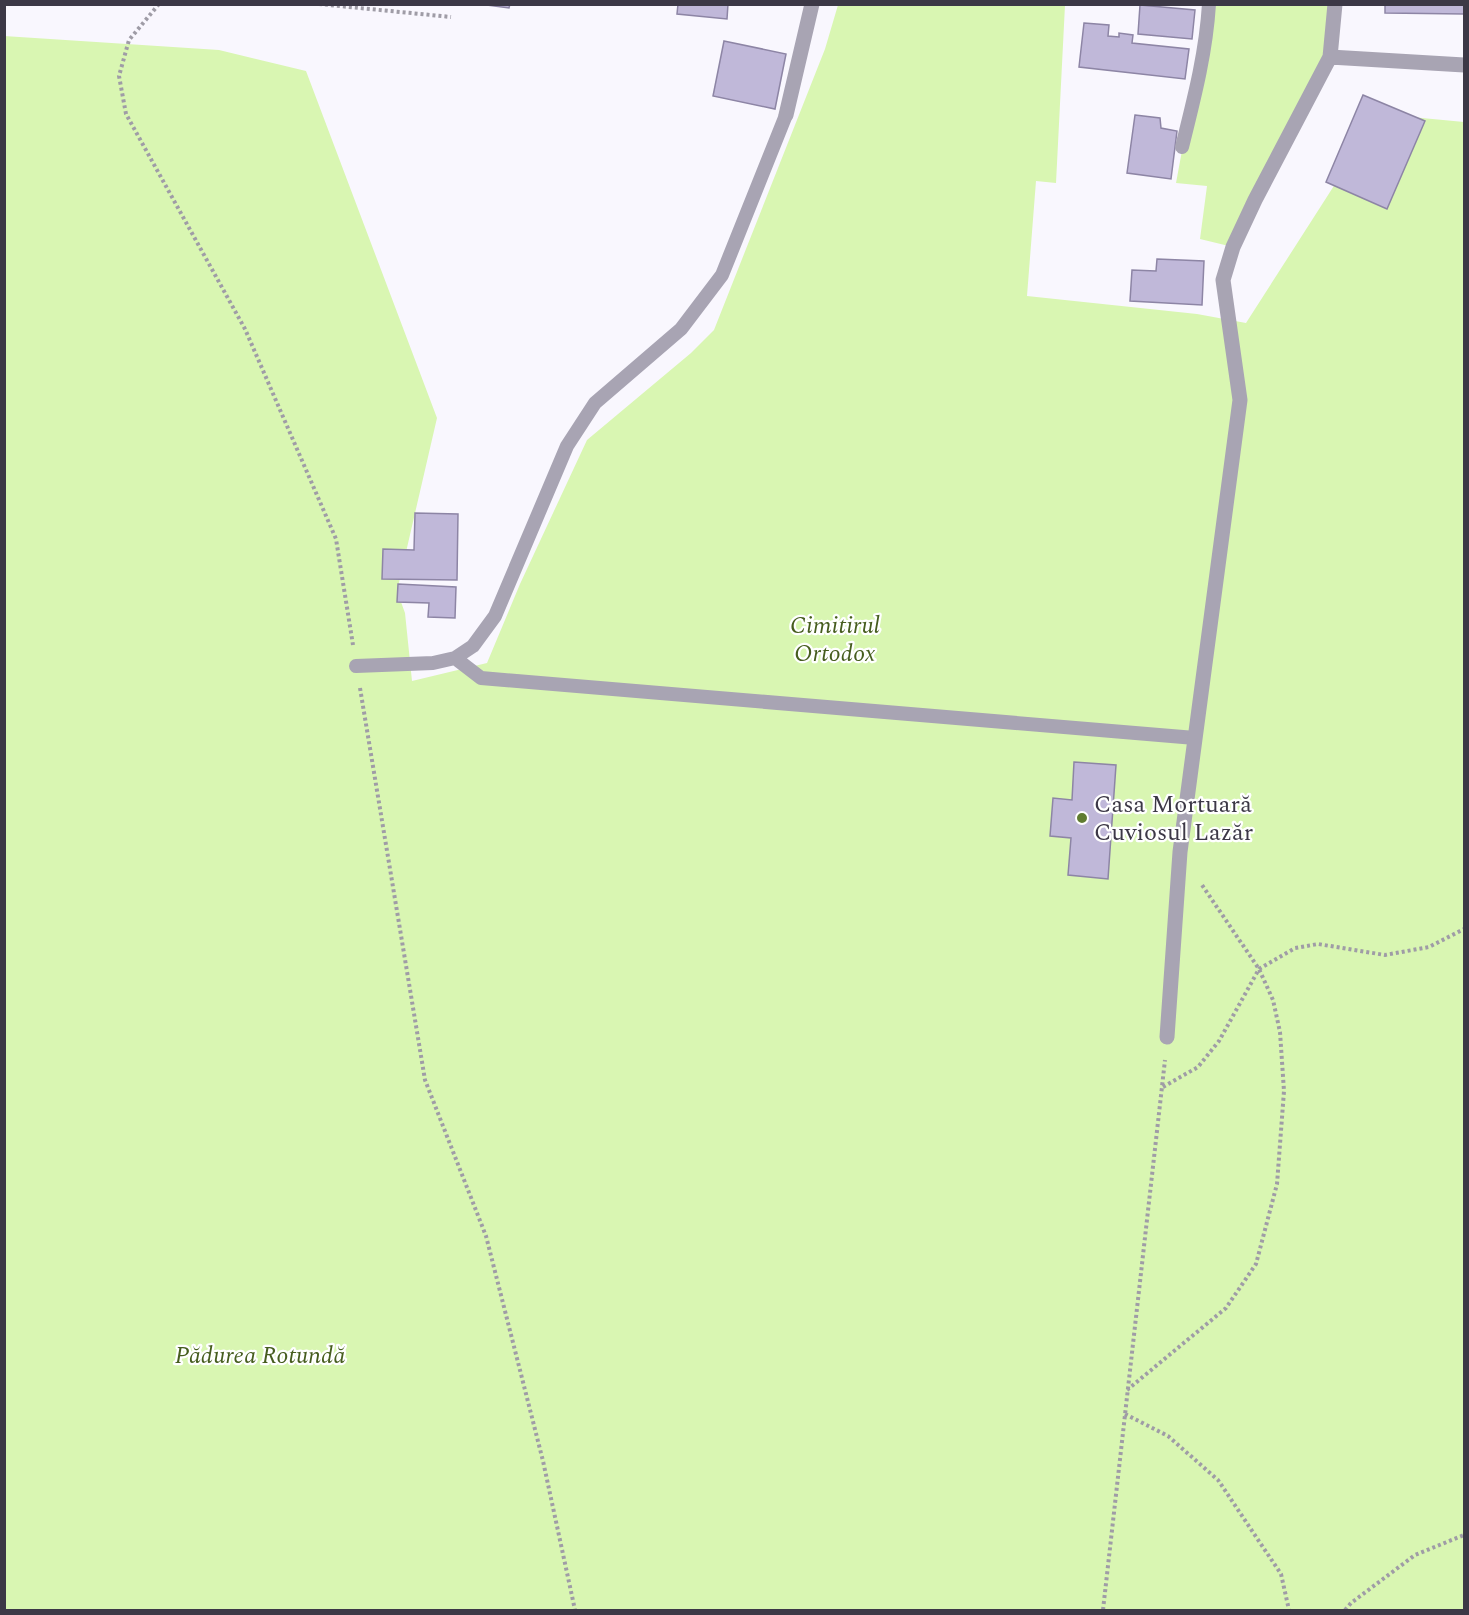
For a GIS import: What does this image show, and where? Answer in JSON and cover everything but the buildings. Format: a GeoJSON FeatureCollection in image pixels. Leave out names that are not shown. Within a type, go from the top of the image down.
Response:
{"type":"FeatureCollection","features":[{"type":"Feature","properties":{"kind":"street"},"geometry":{"type":"LineString","coordinates":[[786,115],[812,4]]}},
{"type":"Feature","properties":{"kind":"street"},"geometry":{"type":"LineString","coordinates":[[1167,1036],[1180,852],[1240,400],[1223,280],[1233,247],[1255,200],[1330,57],[1335,4]]}},
{"type":"Feature","properties":{"kind":"street"},"geometry":{"type":"LineString","coordinates":[[1330,57],[1464,66]]}},
{"type":"Feature","properties":{"kind":"lane"},"geometry":{"type":"LineString","coordinates":[[1182,147],[1207,37],[1209,4]]}},
{"type":"Feature","properties":{"kind":"lane"},"geometry":{"type":"LineString","coordinates":[[356,666],[433,663],[455,658],[473,646],[495,616],[567,446],[595,403],[681,329],[722,275],[786,115]]}},
{"type":"Feature","properties":{"kind":"lane"},"geometry":{"type":"LineString","coordinates":[[455,658],[481,678],[1195,738]]}},
{"type":"Feature","properties":{"kind":"path"},"geometry":{"type":"LineString","coordinates":[[159,4],[129,40],[120,76],[126,114],[245,329],[336,538],[425,1080],[486,1236],[543,1461],[575,1611]]}},
{"type":"Feature","properties":{"kind":"path"},"geometry":{"type":"LineString","coordinates":[[319,4],[451,17]]}},
{"type":"Feature","properties":{"kind":"path"},"geometry":{"type":"LineString","coordinates":[[1128,1390],[1227,1308],[1256,1264],[1277,1184],[1284,1092],[1280,1032],[1273,1000],[1259,969],[1180,852]]}},
{"type":"Feature","properties":{"kind":"path"},"geometry":{"type":"LineString","coordinates":[[1163,1087],[1198,1067],[1219,1041],[1259,969],[1295,948],[1318,945],[1384,956],[1429,947],[1464,928]]}},
{"type":"Feature","properties":{"kind":"path"},"geometry":{"type":"LineString","coordinates":[[1103,1611],[1167,1036]]}},
{"type":"Feature","properties":{"kind":"path"},"geometry":{"type":"LineString","coordinates":[[1125,1414],[1168,1436],[1218,1479],[1281,1574],[1289,1611]]}},
{"type":"Feature","properties":{"kind":"path"},"geometry":{"type":"LineString","coordinates":[[1345,1611],[1351,1603],[1415,1554],[1464,1535]]}},
{"type":"Feature","properties":{"kind":"green space"},"geometry":{"type":"Polygon","coordinates":[[[838,5],[1065,5],[1056,183],[1036,181],[1027,296],[1197,314],[1246,323],[1380,114],[1464,122],[1464,1610],[5,1610],[4,36],[219,50],[306,71],[437,418],[397,591],[405,613],[412,681],[487,663],[520,584],[587,440],[691,353],[714,330],[825,49],[838,5]]]}},
{"type":"Feature","properties":{"kind":"green space"},"geometry":{"type":"Polygon","coordinates":[[[1209,5],[1335,5],[1330,57],[1233,247],[1200,239],[1207,186],[1176,183],[1209,5]]]}},
{"type":"Feature","properties":{"kind":"place","name":"Casa Mortuară Cuviosul Lazăr"},"geometry":{"type":"Point","coordinates":[1082,818]}},
{"type":"Feature","properties":{"kind":"park label","name":"Cimitirul Ortodox"},"geometry":{"type":"Point","coordinates":[835,639]}},
{"type":"Feature","properties":{"kind":"park label","name":"Pădurea Rotundă"},"geometry":{"type":"Point","coordinates":[260,1355]}}]}
